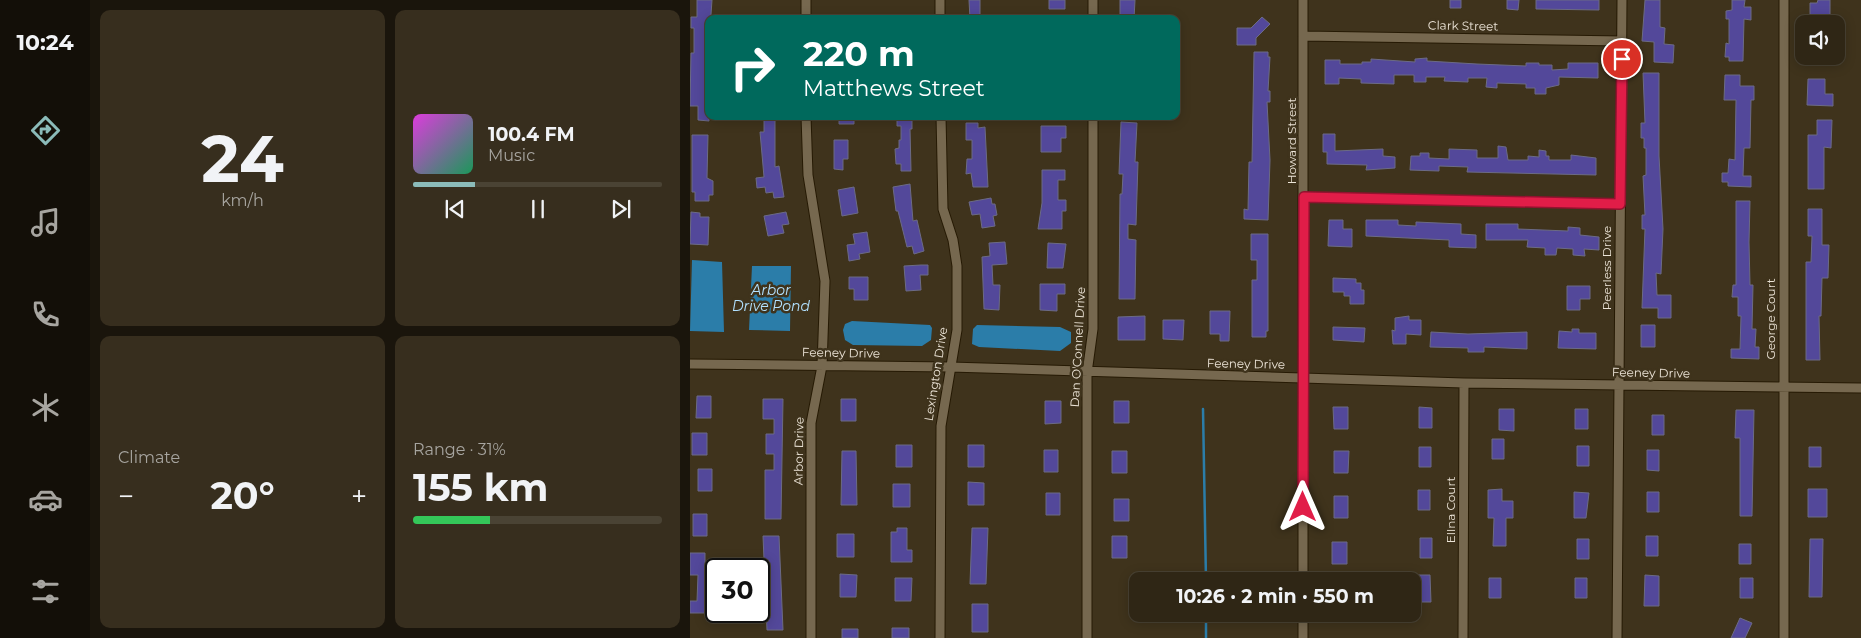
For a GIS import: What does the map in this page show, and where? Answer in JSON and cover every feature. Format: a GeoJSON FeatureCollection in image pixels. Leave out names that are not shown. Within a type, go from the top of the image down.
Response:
{"type":"FeatureCollection","features":[{"type":"Feature","properties":{"kind":"street"},"geometry":{"type":"LineString","coordinates":[[806,0],[806,15]]}},
{"type":"Feature","properties":{"kind":"street"},"geometry":{"type":"LineString","coordinates":[[940,0],[940,15]]}},
{"type":"Feature","properties":{"kind":"street"},"geometry":{"type":"LineString","coordinates":[[1093,0],[1093,15]]}},
{"type":"Feature","properties":{"kind":"street","name":"Howard Street"},"geometry":{"type":"LineString","coordinates":[[1303,0],[1303,572]]}},
{"type":"Feature","properties":{"kind":"street","name":"Peerless Drive"},"geometry":{"type":"LineString","coordinates":[[1617,638],[1622,0]]}},
{"type":"Feature","properties":{"kind":"street","name":"George Court"},"geometry":{"type":"LineString","coordinates":[[1784,0],[1784,638]]}},
{"type":"Feature","properties":{"kind":"street","name":"Clark Street"},"geometry":{"type":"LineString","coordinates":[[1304,36],[1622,41]]}},
{"type":"Feature","properties":{"kind":"street","name":"Arbor Drive"},"geometry":{"type":"LineString","coordinates":[[806,120],[808,175],[825,282],[822,366],[811,424],[811,638]]}},
{"type":"Feature","properties":{"kind":"street","name":"Lexington Drive"},"geometry":{"type":"LineString","coordinates":[[940,120],[943,208],[953,240],[957,266],[957,330],[941,426],[940,638]]}},
{"type":"Feature","properties":{"kind":"street","name":"Dan O'Connell Drive"},"geometry":{"type":"LineString","coordinates":[[1086,638],[1087,373],[1093,329],[1093,120]]}},
{"type":"Feature","properties":{"kind":"street"},"geometry":{"type":"LineString","coordinates":[[1304,197],[1620,204]]}},
{"type":"Feature","properties":{"kind":"street","name":"Feeney Drive"},"geometry":{"type":"LineString","coordinates":[[690,364],[950,367],[1087,373],[1464,383],[1861,388]]}},
{"type":"Feature","properties":{"kind":"street","name":"Ellna Court"},"geometry":{"type":"LineString","coordinates":[[1463,638],[1464,383]]}},
{"type":"Feature","properties":{"kind":"street"},"geometry":{"type":"LineString","coordinates":[[1302,622],[1302,638]]}},
{"type":"Feature","properties":{"kind":"water"},"geometry":{"type":"Polygon","coordinates":[[[692,260],[722,262],[724,332],[690,331],[692,260]]]}},
{"type":"Feature","properties":{"kind":"water","name":"Arbor Drive Pond"},"geometry":{"type":"Polygon","coordinates":[[[752,266],[791,266],[790,331],[749,330],[752,266]]]}},
{"type":"Feature","properties":{"kind":"water"},"geometry":{"type":"Polygon","coordinates":[[[852,321],[930,325],[932,328],[931,340],[922,346],[853,345],[845,340],[843,330],[845,324],[852,321]]]}},
{"type":"Feature","properties":{"kind":"water"},"geometry":{"type":"Polygon","coordinates":[[[977,325],[1060,327],[1071,332],[1071,343],[1060,351],[979,347],[972,344],[973,329],[977,325]]]}},
{"type":"Feature","properties":{"kind":"building"},"geometry":{"type":"Polygon","coordinates":[[[697,0],[712,0],[711,15],[705,15],[705,120],[709,121],[698,120],[698,106],[690,106],[691,53],[694,53],[694,28],[691,28],[691,17],[697,17],[697,0]]]}},
{"type":"Feature","properties":{"kind":"building"},"geometry":{"type":"Polygon","coordinates":[[[969,0],[980,0],[980,15],[970,15],[969,0]]]}},
{"type":"Feature","properties":{"kind":"building"},"geometry":{"type":"Polygon","coordinates":[[[1049,0],[1065,0],[1065,9],[1049,9],[1049,0]]]}},
{"type":"Feature","properties":{"kind":"building"},"geometry":{"type":"Polygon","coordinates":[[[1120,0],[1135,0],[1134,15],[1120,15],[1120,0]]]}},
{"type":"Feature","properties":{"kind":"building"},"geometry":{"type":"Polygon","coordinates":[[[1450,0],[1461,0],[1461,8],[1450,8],[1450,0]]]}},
{"type":"Feature","properties":{"kind":"building"},"geometry":{"type":"Polygon","coordinates":[[[1507,0],[1519,0],[1518,10],[1507,9],[1507,0]]]}},
{"type":"Feature","properties":{"kind":"building"},"geometry":{"type":"Polygon","coordinates":[[[1536,0],[1599,0],[1599,10],[1536,9],[1536,0]]]}},
{"type":"Feature","properties":{"kind":"building"},"geometry":{"type":"Polygon","coordinates":[[[1645,0],[1660,0],[1660,27],[1665,28],[1664,44],[1674,45],[1673,63],[1654,62],[1654,42],[1642,41],[1645,0]]]}},
{"type":"Feature","properties":{"kind":"building"},"geometry":{"type":"Polygon","coordinates":[[[1732,0],[1745,0],[1744,7],[1751,7],[1751,20],[1744,19],[1743,61],[1729,61],[1729,57],[1725,57],[1726,43],[1729,44],[1729,19],[1726,19],[1726,11],[1732,10],[1732,0]]]}},
{"type":"Feature","properties":{"kind":"building"},"geometry":{"type":"Polygon","coordinates":[[[1818,0],[1830,0],[1830,15],[1810,15],[1810,3],[1817,3],[1818,0]]]}},
{"type":"Feature","properties":{"kind":"building"},"geometry":{"type":"Polygon","coordinates":[[[1262,17],[1270,24],[1256,38],[1256,45],[1237,45],[1237,28],[1251,28],[1262,17]]]}},
{"type":"Feature","properties":{"kind":"building"},"geometry":{"type":"Polygon","coordinates":[[[1254,52],[1268,52],[1268,57],[1270,57],[1268,91],[1270,91],[1270,102],[1267,102],[1270,160],[1268,220],[1244,219],[1244,209],[1248,210],[1249,162],[1252,162],[1254,52]]]}},
{"type":"Feature","properties":{"kind":"building"},"geometry":{"type":"Polygon","coordinates":[[[1427,58],[1427,61],[1477,64],[1526,66],[1526,63],[1539,63],[1539,65],[1552,65],[1552,70],[1568,69],[1568,63],[1598,63],[1598,78],[1559,77],[1559,85],[1546,88],[1546,94],[1535,94],[1535,88],[1526,88],[1526,84],[1497,83],[1497,88],[1486,87],[1487,78],[1468,78],[1468,82],[1444,81],[1445,77],[1426,77],[1426,82],[1414,82],[1414,75],[1394,75],[1394,84],[1361,83],[1361,79],[1339,78],[1339,84],[1325,84],[1325,60],[1340,60],[1340,64],[1362,64],[1362,62],[1371,62],[1371,59],[1415,62],[1415,59],[1427,58]]]}},
{"type":"Feature","properties":{"kind":"building"},"geometry":{"type":"Polygon","coordinates":[[[1643,73],[1659,73],[1659,156],[1663,229],[1661,274],[1656,273],[1657,295],[1671,295],[1671,318],[1658,318],[1658,308],[1642,308],[1645,229],[1642,229],[1642,215],[1645,215],[1643,176],[1646,175],[1646,148],[1644,148],[1644,138],[1641,138],[1641,123],[1645,123],[1643,73]]]}},
{"type":"Feature","properties":{"kind":"building"},"geometry":{"type":"Polygon","coordinates":[[[1725,75],[1740,75],[1740,86],[1754,86],[1754,100],[1751,100],[1750,148],[1744,148],[1743,176],[1751,176],[1751,187],[1728,186],[1728,182],[1722,182],[1722,173],[1728,173],[1729,159],[1735,160],[1736,100],[1724,100],[1725,75]]]}},
{"type":"Feature","properties":{"kind":"building"},"geometry":{"type":"Polygon","coordinates":[[[1808,79],[1825,79],[1825,94],[1833,94],[1833,106],[1807,105],[1808,79]]]}},
{"type":"Feature","properties":{"kind":"building"},"geometry":{"type":"Polygon","coordinates":[[[764,120],[775,120],[775,167],[779,166],[784,197],[774,198],[773,192],[766,193],[765,187],[757,188],[756,178],[764,177],[760,132],[764,132],[764,120]]]}},
{"type":"Feature","properties":{"kind":"building"},"geometry":{"type":"Polygon","coordinates":[[[839,120],[854,120],[854,124],[839,124],[839,120]]]}},
{"type":"Feature","properties":{"kind":"building"},"geometry":{"type":"Polygon","coordinates":[[[897,120],[912,120],[912,129],[910,129],[911,171],[901,171],[901,164],[896,164],[895,149],[899,148],[899,140],[901,140],[901,126],[897,126],[897,120]]]}},
{"type":"Feature","properties":{"kind":"building"},"geometry":{"type":"Polygon","coordinates":[[[1817,120],[1832,120],[1831,148],[1824,147],[1824,189],[1808,189],[1808,135],[1817,135],[1817,120]]]}},
{"type":"Feature","properties":{"kind":"building"},"geometry":{"type":"Polygon","coordinates":[[[1121,122],[1137,123],[1135,162],[1138,162],[1136,225],[1128,224],[1128,239],[1136,240],[1135,299],[1119,299],[1120,194],[1122,194],[1123,174],[1119,174],[1121,122]]]}},
{"type":"Feature","properties":{"kind":"building"},"geometry":{"type":"Polygon","coordinates":[[[966,123],[978,123],[978,128],[985,127],[988,187],[973,187],[971,173],[966,174],[967,159],[972,159],[972,140],[966,140],[966,123]]]}},
{"type":"Feature","properties":{"kind":"building"},"geometry":{"type":"Polygon","coordinates":[[[1041,126],[1066,126],[1066,138],[1061,138],[1061,152],[1041,152],[1041,126]]]}},
{"type":"Feature","properties":{"kind":"building"},"geometry":{"type":"Polygon","coordinates":[[[1323,134],[1335,134],[1335,151],[1383,149],[1383,156],[1395,157],[1395,168],[1366,170],[1367,165],[1327,164],[1327,152],[1323,152],[1323,134]]]}},
{"type":"Feature","properties":{"kind":"building"},"geometry":{"type":"Polygon","coordinates":[[[692,135],[708,135],[707,178],[713,181],[713,195],[709,195],[709,201],[695,201],[695,192],[692,192],[692,135]]]}},
{"type":"Feature","properties":{"kind":"building"},"geometry":{"type":"Polygon","coordinates":[[[834,140],[848,140],[848,159],[843,159],[843,170],[834,169],[834,140]]]}},
{"type":"Feature","properties":{"kind":"building"},"geometry":{"type":"Polygon","coordinates":[[[1498,146],[1506,147],[1508,160],[1528,160],[1528,156],[1539,157],[1539,150],[1546,151],[1546,156],[1549,156],[1549,160],[1571,160],[1571,155],[1596,158],[1596,175],[1467,172],[1468,167],[1439,166],[1439,171],[1410,170],[1411,156],[1420,156],[1420,153],[1429,153],[1429,158],[1449,159],[1449,149],[1477,150],[1477,158],[1498,158],[1498,146]]]}},
{"type":"Feature","properties":{"kind":"building"},"geometry":{"type":"Polygon","coordinates":[[[1042,170],[1065,170],[1065,180],[1058,180],[1058,200],[1066,200],[1066,211],[1062,211],[1062,229],[1038,229],[1042,203],[1042,170]]]}},
{"type":"Feature","properties":{"kind":"building"},"geometry":{"type":"Polygon","coordinates":[[[910,184],[913,221],[917,220],[924,251],[914,254],[912,246],[907,247],[898,211],[896,211],[893,187],[910,184]]]}},
{"type":"Feature","properties":{"kind":"building"},"geometry":{"type":"Polygon","coordinates":[[[854,187],[858,213],[842,216],[838,190],[854,187]]]}},
{"type":"Feature","properties":{"kind":"building"},"geometry":{"type":"Polygon","coordinates":[[[991,198],[992,204],[995,204],[997,215],[993,216],[995,226],[982,228],[980,214],[972,215],[969,202],[991,198]]]}},
{"type":"Feature","properties":{"kind":"building"},"geometry":{"type":"Polygon","coordinates":[[[1736,201],[1750,201],[1750,285],[1753,285],[1752,329],[1756,329],[1755,347],[1759,347],[1759,359],[1731,358],[1731,349],[1740,349],[1741,316],[1738,316],[1738,297],[1732,297],[1733,285],[1736,285],[1736,201]]]}},
{"type":"Feature","properties":{"kind":"building"},"geometry":{"type":"Polygon","coordinates":[[[1808,209],[1822,209],[1822,245],[1829,245],[1828,278],[1822,278],[1821,316],[1819,316],[1820,360],[1806,360],[1806,262],[1811,262],[1812,236],[1808,236],[1808,209]]]}},
{"type":"Feature","properties":{"kind":"building"},"geometry":{"type":"Polygon","coordinates":[[[691,212],[700,213],[700,217],[709,217],[708,245],[690,244],[691,212]]]}},
{"type":"Feature","properties":{"kind":"building"},"geometry":{"type":"Polygon","coordinates":[[[786,212],[789,224],[782,225],[784,233],[768,236],[764,216],[786,212]]]}},
{"type":"Feature","properties":{"kind":"building"},"geometry":{"type":"Polygon","coordinates":[[[1329,220],[1343,220],[1343,229],[1352,229],[1352,247],[1328,246],[1329,220]]]}},
{"type":"Feature","properties":{"kind":"building"},"geometry":{"type":"Polygon","coordinates":[[[1366,220],[1398,220],[1398,225],[1416,226],[1416,222],[1461,224],[1461,234],[1476,235],[1476,248],[1449,247],[1449,240],[1366,236],[1366,220]]]}},
{"type":"Feature","properties":{"kind":"building"},"geometry":{"type":"Polygon","coordinates":[[[1486,224],[1518,224],[1518,229],[1568,231],[1568,227],[1580,228],[1580,235],[1599,237],[1599,250],[1584,249],[1585,256],[1573,255],[1573,249],[1557,248],[1556,255],[1545,255],[1545,248],[1527,247],[1528,240],[1486,240],[1486,224]]]}},
{"type":"Feature","properties":{"kind":"building"},"geometry":{"type":"Polygon","coordinates":[[[867,232],[870,252],[859,254],[860,259],[849,261],[847,245],[855,244],[853,234],[867,232]]]}},
{"type":"Feature","properties":{"kind":"building"},"geometry":{"type":"Polygon","coordinates":[[[1251,234],[1268,234],[1268,331],[1266,331],[1266,337],[1252,337],[1252,280],[1257,280],[1257,260],[1251,260],[1251,234]]]}},
{"type":"Feature","properties":{"kind":"building"},"geometry":{"type":"Polygon","coordinates":[[[1005,242],[1007,264],[992,265],[993,285],[1000,285],[999,310],[984,309],[982,257],[990,256],[989,243],[1005,242]]]}},
{"type":"Feature","properties":{"kind":"building"},"geometry":{"type":"Polygon","coordinates":[[[1048,243],[1066,244],[1063,268],[1047,268],[1048,243]]]}},
{"type":"Feature","properties":{"kind":"building"},"geometry":{"type":"Polygon","coordinates":[[[928,265],[928,275],[920,275],[921,290],[906,291],[904,266],[928,265]]]}},
{"type":"Feature","properties":{"kind":"building"},"geometry":{"type":"Polygon","coordinates":[[[849,277],[868,277],[868,300],[854,300],[854,289],[849,289],[849,277]]]}},
{"type":"Feature","properties":{"kind":"building"},"geometry":{"type":"Polygon","coordinates":[[[1333,278],[1356,279],[1356,283],[1361,283],[1361,290],[1364,290],[1364,304],[1350,304],[1350,296],[1344,296],[1344,292],[1333,292],[1333,278]]]}},
{"type":"Feature","properties":{"kind":"building"},"geometry":{"type":"Polygon","coordinates":[[[1040,284],[1065,284],[1065,294],[1057,294],[1057,311],[1040,310],[1040,284]]]}},
{"type":"Feature","properties":{"kind":"building"},"geometry":{"type":"Polygon","coordinates":[[[1567,286],[1590,286],[1590,299],[1580,299],[1580,310],[1567,310],[1567,286]]]}},
{"type":"Feature","properties":{"kind":"building"},"geometry":{"type":"Polygon","coordinates":[[[1210,311],[1230,311],[1229,341],[1220,341],[1220,334],[1210,334],[1210,311]]]}},
{"type":"Feature","properties":{"kind":"building"},"geometry":{"type":"Polygon","coordinates":[[[1145,316],[1145,340],[1118,340],[1118,317],[1145,316]]]}},
{"type":"Feature","properties":{"kind":"building"},"geometry":{"type":"Polygon","coordinates":[[[1409,316],[1409,320],[1421,320],[1421,335],[1406,334],[1406,344],[1393,344],[1392,330],[1395,331],[1395,318],[1409,316]]]}},
{"type":"Feature","properties":{"kind":"building"},"geometry":{"type":"Polygon","coordinates":[[[1163,320],[1184,320],[1183,340],[1163,339],[1163,320]]]}},
{"type":"Feature","properties":{"kind":"building"},"geometry":{"type":"Polygon","coordinates":[[[1641,325],[1655,325],[1655,347],[1641,347],[1641,325]]]}},
{"type":"Feature","properties":{"kind":"building"},"geometry":{"type":"Polygon","coordinates":[[[1333,327],[1365,328],[1364,342],[1333,340],[1333,327]]]}},
{"type":"Feature","properties":{"kind":"building"},"geometry":{"type":"Polygon","coordinates":[[[1572,329],[1579,329],[1579,333],[1596,333],[1596,349],[1558,348],[1559,331],[1572,332],[1572,329]]]}},
{"type":"Feature","properties":{"kind":"building"},"geometry":{"type":"Polygon","coordinates":[[[1431,332],[1468,334],[1527,332],[1527,349],[1484,347],[1484,352],[1468,352],[1468,348],[1430,347],[1431,332]]]}},
{"type":"Feature","properties":{"kind":"building"},"geometry":{"type":"Polygon","coordinates":[[[697,396],[711,396],[711,418],[696,418],[697,396]]]}},
{"type":"Feature","properties":{"kind":"building"},"geometry":{"type":"Polygon","coordinates":[[[763,399],[783,399],[781,519],[765,519],[765,470],[774,470],[774,454],[766,454],[766,434],[774,434],[774,419],[763,419],[763,399]]]}},
{"type":"Feature","properties":{"kind":"building"},"geometry":{"type":"Polygon","coordinates":[[[841,399],[856,399],[856,421],[841,421],[841,399]]]}},
{"type":"Feature","properties":{"kind":"building"},"geometry":{"type":"Polygon","coordinates":[[[1045,401],[1061,401],[1061,423],[1045,424],[1045,401]]]}},
{"type":"Feature","properties":{"kind":"building"},"geometry":{"type":"Polygon","coordinates":[[[1114,401],[1129,401],[1129,423],[1114,423],[1114,401]]]}},
{"type":"Feature","properties":{"kind":"building"},"geometry":{"type":"Polygon","coordinates":[[[1333,407],[1348,407],[1348,429],[1334,429],[1333,407]]]}},
{"type":"Feature","properties":{"kind":"building"},"geometry":{"type":"Polygon","coordinates":[[[1419,407],[1432,408],[1432,428],[1419,428],[1419,407]]]}},
{"type":"Feature","properties":{"kind":"building"},"geometry":{"type":"Polygon","coordinates":[[[1499,409],[1514,409],[1514,431],[1499,430],[1499,409]]]}},
{"type":"Feature","properties":{"kind":"building"},"geometry":{"type":"Polygon","coordinates":[[[1575,409],[1588,409],[1588,429],[1575,429],[1575,409]]]}},
{"type":"Feature","properties":{"kind":"building"},"geometry":{"type":"Polygon","coordinates":[[[1736,410],[1754,410],[1752,516],[1740,516],[1740,438],[1735,438],[1736,410]]]}},
{"type":"Feature","properties":{"kind":"building"},"geometry":{"type":"Polygon","coordinates":[[[1652,415],[1664,415],[1664,435],[1652,435],[1652,415]]]}},
{"type":"Feature","properties":{"kind":"building"},"geometry":{"type":"Polygon","coordinates":[[[692,433],[707,433],[707,455],[692,455],[692,433]]]}},
{"type":"Feature","properties":{"kind":"building"},"geometry":{"type":"Polygon","coordinates":[[[1492,439],[1504,439],[1504,459],[1492,459],[1492,439]]]}},
{"type":"Feature","properties":{"kind":"building"},"geometry":{"type":"Polygon","coordinates":[[[896,445],[912,445],[912,467],[896,467],[896,445]]]}},
{"type":"Feature","properties":{"kind":"building"},"geometry":{"type":"Polygon","coordinates":[[[968,445],[984,445],[984,467],[968,467],[968,445]]]}},
{"type":"Feature","properties":{"kind":"building"},"geometry":{"type":"Polygon","coordinates":[[[1577,446],[1589,446],[1589,466],[1577,466],[1577,446]]]}},
{"type":"Feature","properties":{"kind":"building"},"geometry":{"type":"Polygon","coordinates":[[[1419,447],[1431,447],[1431,467],[1419,467],[1419,447]]]}},
{"type":"Feature","properties":{"kind":"building"},"geometry":{"type":"Polygon","coordinates":[[[1809,447],[1821,447],[1821,467],[1809,467],[1809,447]]]}},
{"type":"Feature","properties":{"kind":"building"},"geometry":{"type":"Polygon","coordinates":[[[1044,450],[1058,450],[1058,472],[1044,472],[1044,450]]]}},
{"type":"Feature","properties":{"kind":"building"},"geometry":{"type":"Polygon","coordinates":[[[1647,450],[1659,450],[1659,471],[1647,470],[1647,450]]]}},
{"type":"Feature","properties":{"kind":"building"},"geometry":{"type":"Polygon","coordinates":[[[842,451],[856,451],[857,505],[841,505],[842,451]]]}},
{"type":"Feature","properties":{"kind":"building"},"geometry":{"type":"Polygon","coordinates":[[[1112,451],[1127,451],[1127,473],[1112,473],[1112,451]]]}},
{"type":"Feature","properties":{"kind":"building"},"geometry":{"type":"Polygon","coordinates":[[[1334,451],[1349,451],[1348,473],[1334,473],[1334,451]]]}},
{"type":"Feature","properties":{"kind":"building"},"geometry":{"type":"Polygon","coordinates":[[[698,469],[712,469],[712,491],[698,491],[698,469]]]}},
{"type":"Feature","properties":{"kind":"building"},"geometry":{"type":"Polygon","coordinates":[[[968,482],[984,483],[984,505],[968,505],[968,482]]]}},
{"type":"Feature","properties":{"kind":"building"},"geometry":{"type":"Polygon","coordinates":[[[893,484],[910,484],[910,507],[893,507],[893,484]]]}},
{"type":"Feature","properties":{"kind":"building"},"geometry":{"type":"Polygon","coordinates":[[[1502,489],[1502,501],[1513,501],[1513,518],[1506,518],[1506,546],[1493,546],[1494,518],[1488,518],[1488,490],[1502,489]]]}},
{"type":"Feature","properties":{"kind":"building"},"geometry":{"type":"Polygon","coordinates":[[[1808,489],[1827,489],[1827,517],[1808,517],[1808,489]]]}},
{"type":"Feature","properties":{"kind":"building"},"geometry":{"type":"Polygon","coordinates":[[[1418,490],[1430,490],[1430,510],[1418,510],[1418,490]]]}},
{"type":"Feature","properties":{"kind":"building"},"geometry":{"type":"Polygon","coordinates":[[[1574,492],[1589,493],[1586,518],[1574,518],[1574,492]]]}},
{"type":"Feature","properties":{"kind":"building"},"geometry":{"type":"Polygon","coordinates":[[[1647,492],[1659,492],[1659,512],[1647,512],[1647,492]]]}},
{"type":"Feature","properties":{"kind":"building"},"geometry":{"type":"Polygon","coordinates":[[[1046,493],[1060,493],[1060,515],[1046,515],[1046,493]]]}},
{"type":"Feature","properties":{"kind":"building"},"geometry":{"type":"Polygon","coordinates":[[[1334,496],[1348,496],[1348,518],[1334,518],[1334,496]]]}},
{"type":"Feature","properties":{"kind":"building"},"geometry":{"type":"Polygon","coordinates":[[[1114,499],[1129,499],[1129,521],[1114,521],[1114,499]]]}},
{"type":"Feature","properties":{"kind":"building"},"geometry":{"type":"Polygon","coordinates":[[[693,514],[707,514],[707,536],[693,536],[693,514]]]}},
{"type":"Feature","properties":{"kind":"building"},"geometry":{"type":"Polygon","coordinates":[[[897,528],[907,528],[907,550],[912,550],[912,562],[891,562],[891,532],[897,532],[897,528]]]}},
{"type":"Feature","properties":{"kind":"building"},"geometry":{"type":"Polygon","coordinates":[[[972,528],[988,528],[986,584],[970,584],[972,528]]]}},
{"type":"Feature","properties":{"kind":"building"},"geometry":{"type":"Polygon","coordinates":[[[837,534],[854,534],[854,557],[837,557],[837,534]]]}},
{"type":"Feature","properties":{"kind":"building"},"geometry":{"type":"Polygon","coordinates":[[[763,536],[779,536],[783,630],[767,630],[767,623],[770,623],[770,558],[764,558],[763,536]]]}},
{"type":"Feature","properties":{"kind":"building"},"geometry":{"type":"Polygon","coordinates":[[[1112,536],[1127,536],[1127,558],[1112,558],[1112,536]]]}},
{"type":"Feature","properties":{"kind":"building"},"geometry":{"type":"Polygon","coordinates":[[[1646,536],[1658,536],[1658,556],[1646,556],[1646,536]]]}},
{"type":"Feature","properties":{"kind":"building"},"geometry":{"type":"Polygon","coordinates":[[[1420,538],[1432,538],[1432,558],[1420,558],[1420,538]]]}},
{"type":"Feature","properties":{"kind":"building"},"geometry":{"type":"Polygon","coordinates":[[[1577,539],[1589,539],[1589,559],[1577,559],[1577,539]]]}},
{"type":"Feature","properties":{"kind":"building"},"geometry":{"type":"Polygon","coordinates":[[[1810,539],[1823,539],[1822,597],[1809,597],[1810,539]]]}},
{"type":"Feature","properties":{"kind":"building"},"geometry":{"type":"Polygon","coordinates":[[[1332,542],[1347,542],[1347,564],[1332,564],[1332,542]]]}},
{"type":"Feature","properties":{"kind":"building"},"geometry":{"type":"Polygon","coordinates":[[[1739,544],[1751,544],[1751,564],[1739,564],[1739,544]]]}},
{"type":"Feature","properties":{"kind":"building"},"geometry":{"type":"Polygon","coordinates":[[[690,553],[705,553],[705,613],[690,613],[690,601],[697,601],[698,575],[690,575],[690,553]]]}},
{"type":"Feature","properties":{"kind":"building"},"geometry":{"type":"Polygon","coordinates":[[[840,574],[857,575],[856,597],[840,597],[840,574]]]}},
{"type":"Feature","properties":{"kind":"building"},"geometry":{"type":"Polygon","coordinates":[[[1421,575],[1430,575],[1431,602],[1421,602],[1421,575]]]}},
{"type":"Feature","properties":{"kind":"building"},"geometry":{"type":"Polygon","coordinates":[[[1645,575],[1659,576],[1659,606],[1644,606],[1645,575]]]}},
{"type":"Feature","properties":{"kind":"building"},"geometry":{"type":"Polygon","coordinates":[[[895,578],[912,578],[911,601],[895,601],[895,578]]]}},
{"type":"Feature","properties":{"kind":"building"},"geometry":{"type":"Polygon","coordinates":[[[1489,578],[1501,578],[1501,598],[1489,598],[1489,578]]]}},
{"type":"Feature","properties":{"kind":"building"},"geometry":{"type":"Polygon","coordinates":[[[1575,578],[1587,578],[1587,598],[1575,598],[1575,578]]]}},
{"type":"Feature","properties":{"kind":"building"},"geometry":{"type":"Polygon","coordinates":[[[1740,578],[1753,578],[1753,598],[1740,598],[1740,578]]]}},
{"type":"Feature","properties":{"kind":"building"},"geometry":{"type":"Polygon","coordinates":[[[972,604],[988,604],[988,632],[972,632],[972,604]]]}},
{"type":"Feature","properties":{"kind":"building"},"geometry":{"type":"Polygon","coordinates":[[[1740,618],[1752,623],[1745,638],[1731,638],[1740,618]]]}},
{"type":"Feature","properties":{"kind":"building"},"geometry":{"type":"Polygon","coordinates":[[[892,628],[909,628],[909,638],[892,638],[892,628]]]}},
{"type":"Feature","properties":{"kind":"building"},"geometry":{"type":"Polygon","coordinates":[[[842,629],[858,629],[858,638],[842,638],[842,629]]]}},
{"type":"Feature","properties":{"kind":"waterway"},"geometry":{"type":"LineString","coordinates":[[1203,409],[1206,572]]}},
{"type":"Feature","properties":{"kind":"waterway"},"geometry":{"type":"LineString","coordinates":[[1206,622],[1206,638]]}},
{"type":"Feature","properties":{"kind":"route"},"geometry":{"type":"LineString","coordinates":[[1303,507],[1304,197],[1620,204],[1622,59]]}}]}
